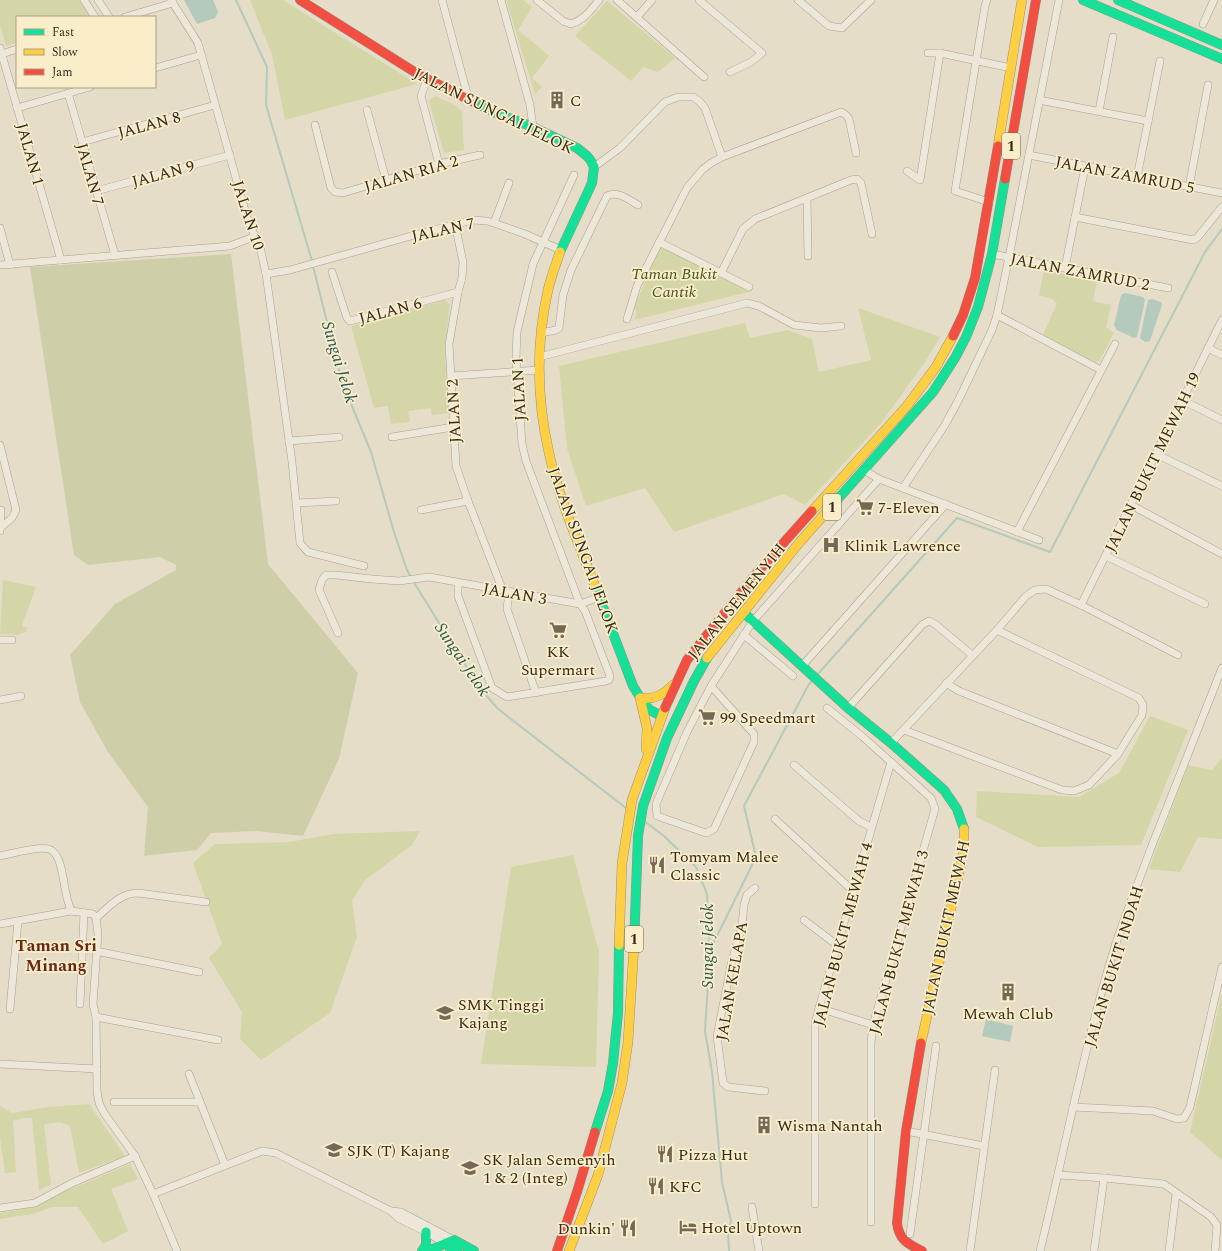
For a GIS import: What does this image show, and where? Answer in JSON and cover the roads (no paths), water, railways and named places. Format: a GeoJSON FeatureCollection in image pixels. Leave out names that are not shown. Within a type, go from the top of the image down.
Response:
{"type":"FeatureCollection","features":[{"type":"Feature","properties":{"kind":"main road","name":"JALAN SUNGAI JELOK"},"geometry":{"type":"LineString","coordinates":[[300,0],[427,79],[469,101],[533,127],[577,148],[587,156],[594,167],[592,183],[561,250],[548,289],[540,333],[539,370],[542,408],[549,453],[563,502],[628,673],[640,698],[649,710],[661,716]]}},
{"type":"Feature","properties":{"kind":"main road","name":"JALAN SEMENYIH"},"geometry":{"type":"LineString","coordinates":[[558,1251],[608,1091],[613,1063],[618,1013],[618,961],[622,862],[632,800],[661,716],[687,660],[761,568],[907,406],[936,367],[963,315],[975,278],[1022,0]]}},
{"type":"Feature","properties":{"kind":"main road"},"geometry":{"type":"LineString","coordinates":[[1014,48],[1022,31],[1027,0]]}},
{"type":"Feature","properties":{"kind":"main road","name":"JALAN SEMENYIH"},"geometry":{"type":"LineString","coordinates":[[569,1251],[598,1175],[622,1083],[628,1042],[633,969],[638,837],[644,806],[667,738],[694,680],[707,658],[799,543],[933,392],[955,358],[966,337],[978,307],[992,254],[1036,0]]}},
{"type":"Feature","properties":{"kind":"main road"},"geometry":{"type":"LineString","coordinates":[[1032,21],[1042,0]]}},
{"type":"Feature","properties":{"kind":"main road"},"geometry":{"type":"LineString","coordinates":[[1084,0],[1222,59]]}},
{"type":"Feature","properties":{"kind":"main road"},"geometry":{"type":"LineString","coordinates":[[1118,0],[1222,45]]}},
{"type":"Feature","properties":{"kind":"main road"},"geometry":{"type":"LineString","coordinates":[[744,613],[741,607],[742,601],[746,592],[760,573],[761,568]]}},
{"type":"Feature","properties":{"kind":"main road"},"geometry":{"type":"LineString","coordinates":[[717,622],[726,618],[732,613],[744,613]]}},
{"type":"Feature","properties":{"kind":"main road","name":"JALAN BUKIT MEWAH"},"geometry":{"type":"LineString","coordinates":[[744,613],[848,708],[892,744],[944,790],[957,809],[964,830],[964,850],[922,1038],[906,1131],[897,1223],[901,1238],[922,1251]]}},
{"type":"Feature","properties":{"kind":"main road"},"geometry":{"type":"LineString","coordinates":[[645,760],[646,728],[640,698],[648,700],[656,698],[666,693],[677,680]]}},
{"type":"Feature","properties":{"kind":"main road"},"geometry":{"type":"LineString","coordinates":[[649,789],[649,776],[663,730],[661,716],[667,717],[670,715],[687,685],[694,680]]}},
{"type":"Feature","properties":{"kind":"main road"},"geometry":{"type":"LineString","coordinates":[[620,893],[626,892],[631,881],[632,859],[638,837]]}},
{"type":"Feature","properties":{"kind":"main road"},"geometry":{"type":"LineString","coordinates":[[620,893],[628,897],[629,902],[629,957],[633,969]]}},
{"type":"Feature","properties":{"kind":"main road"},"geometry":{"type":"LineString","coordinates":[[577,1251],[598,1175]]}},
{"type":"Feature","properties":{"kind":"main road"},"geometry":{"type":"LineString","coordinates":[[422,1251],[426,1245],[426,1232]]}},
{"type":"Feature","properties":{"kind":"main road"},"geometry":{"type":"LineString","coordinates":[[428,1251],[454,1247],[474,1251]]}},
{"type":"Feature","properties":{"kind":"street"},"geometry":{"type":"LineString","coordinates":[[84,0],[94,16]]}},
{"type":"Feature","properties":{"kind":"street"},"geometry":{"type":"LineString","coordinates":[[98,0],[108,16]]}},
{"type":"Feature","properties":{"kind":"street"},"geometry":{"type":"LineString","coordinates":[[442,0],[469,101]]}},
{"type":"Feature","properties":{"kind":"street"},"geometry":{"type":"LineString","coordinates":[[501,0],[530,104],[533,127]]}},
{"type":"Feature","properties":{"kind":"street"},"geometry":{"type":"LineString","coordinates":[[537,0],[563,21],[571,24],[579,22],[585,17],[599,0]]}},
{"type":"Feature","properties":{"kind":"street"},"geometry":{"type":"LineString","coordinates":[[617,0],[704,77]]}},
{"type":"Feature","properties":{"kind":"street"},"geometry":{"type":"LineString","coordinates":[[637,17],[652,0]]}},
{"type":"Feature","properties":{"kind":"street"},"geometry":{"type":"LineString","coordinates":[[798,0],[829,26],[842,28],[871,0]]}},
{"type":"Feature","properties":{"kind":"street"},"geometry":{"type":"LineString","coordinates":[[987,0],[955,191],[989,202]]}},
{"type":"Feature","properties":{"kind":"street"},"geometry":{"type":"LineString","coordinates":[[903,488],[945,425],[992,330],[1009,257],[1059,0]]}},
{"type":"Feature","properties":{"kind":"street"},"geometry":{"type":"LineString","coordinates":[[1203,24],[1214,0]]}},
{"type":"Feature","properties":{"kind":"street"},"geometry":{"type":"LineString","coordinates":[[128,16],[172,1]]}},
{"type":"Feature","properties":{"kind":"street","name":"JALAN 10"},"geometry":{"type":"LineString","coordinates":[[172,1],[198,43],[248,221],[260,247],[266,274],[289,441],[297,503],[300,543],[308,552],[364,566]]}},
{"type":"Feature","properties":{"kind":"street"},"geometry":{"type":"LineString","coordinates":[[704,1],[762,53],[751,62],[730,72]]}},
{"type":"Feature","properties":{"kind":"street"},"geometry":{"type":"LineString","coordinates":[[1099,111],[1113,37]]}},
{"type":"Feature","properties":{"kind":"street"},"geometry":{"type":"LineString","coordinates":[[1,51],[16,49]]}},
{"type":"Feature","properties":{"kind":"street","name":"JALAN 1"},"geometry":{"type":"LineString","coordinates":[[1,51],[61,260]]}},
{"type":"Feature","properties":{"kind":"street"},"geometry":{"type":"LineString","coordinates":[[928,53],[1011,68]]}},
{"type":"Feature","properties":{"kind":"street"},"geometry":{"type":"LineString","coordinates":[[907,171],[920,180],[940,54]]}},
{"type":"Feature","properties":{"kind":"street"},"geometry":{"type":"LineString","coordinates":[[156,68],[201,55]]}},
{"type":"Feature","properties":{"kind":"street"},"geometry":{"type":"LineString","coordinates":[[1137,177],[1160,61]]}},
{"type":"Feature","properties":{"kind":"street"},"geometry":{"type":"LineString","coordinates":[[427,79],[421,96],[439,164]]}},
{"type":"Feature","properties":{"kind":"street"},"geometry":{"type":"LineString","coordinates":[[1189,187],[1208,85]]}},
{"type":"Feature","properties":{"kind":"street"},"geometry":{"type":"LineString","coordinates":[[17,108],[86,88]]}},
{"type":"Feature","properties":{"kind":"street","name":"JALAN 7"},"geometry":{"type":"LineString","coordinates":[[68,93],[115,255]]}},
{"type":"Feature","properties":{"kind":"street"},"geometry":{"type":"LineString","coordinates":[[594,167],[620,148],[665,102],[678,97],[693,97],[705,108],[722,157]]}},
{"type":"Feature","properties":{"kind":"street"},"geometry":{"type":"LineString","coordinates":[[1040,100],[1148,121]]}},
{"type":"Feature","properties":{"kind":"street","name":"JALAN 8"},"geometry":{"type":"LineString","coordinates":[[82,142],[215,105]]}},
{"type":"Feature","properties":{"kind":"street"},"geometry":{"type":"LineString","coordinates":[[367,110],[386,180]]}},
{"type":"Feature","properties":{"kind":"street"},"geometry":{"type":"LineString","coordinates":[[627,319],[637,286],[687,188],[702,170],[711,163],[722,157],[841,112],[846,114],[849,119],[856,153]]}},
{"type":"Feature","properties":{"kind":"street","name":"JALAN RIA 2"},"geometry":{"type":"LineString","coordinates":[[315,125],[331,188],[335,192],[343,193],[439,164],[480,154]]}},
{"type":"Feature","properties":{"kind":"street","name":"JALAN 9"},"geometry":{"type":"LineString","coordinates":[[96,191],[230,155]]}},
{"type":"Feature","properties":{"kind":"street","name":"JALAN ZAMRUD 5"},"geometry":{"type":"LineString","coordinates":[[1029,155],[1222,193]]}},
{"type":"Feature","properties":{"kind":"street"},"geometry":{"type":"LineString","coordinates":[[1065,268],[1085,167]]}},
{"type":"Feature","properties":{"kind":"street","name":"JALAN 1"},"geometry":{"type":"LineString","coordinates":[[536,693],[610,680],[610,676],[585,611],[580,604],[526,461],[522,444],[516,358],[518,326],[533,264],[574,175]]}},
{"type":"Feature","properties":{"kind":"street"},"geometry":{"type":"LineString","coordinates":[[721,273],[743,229],[755,219],[852,180],[857,179],[861,183],[872,234]]}},
{"type":"Feature","properties":{"kind":"street"},"geometry":{"type":"LineString","coordinates":[[494,223],[509,183]]}},
{"type":"Feature","properties":{"kind":"street"},"geometry":{"type":"LineString","coordinates":[[540,333],[559,328],[564,295],[571,270],[607,196],[611,193],[616,193],[638,205]]}},
{"type":"Feature","properties":{"kind":"street"},"geometry":{"type":"LineString","coordinates":[[808,198],[808,256]]}},
{"type":"Feature","properties":{"kind":"street"},"geometry":{"type":"LineString","coordinates":[[1075,217],[1193,240],[1197,238],[1222,207]]}},
{"type":"Feature","properties":{"kind":"street","name":"JALAN 7"},"geometry":{"type":"LineString","coordinates":[[266,274],[290,270],[472,220],[494,223],[543,241],[561,250]]}},
{"type":"Feature","properties":{"kind":"street","name":"JALAN 2"},"geometry":{"type":"LineString","coordinates":[[455,224],[463,262],[462,278],[458,292],[449,344],[456,466],[468,501],[506,591]]}},
{"type":"Feature","properties":{"kind":"street"},"geometry":{"type":"LineString","coordinates":[[0,228],[10,265]]}},
{"type":"Feature","properties":{"kind":"street"},"geometry":{"type":"LineString","coordinates":[[0,265],[230,246],[256,236]]}},
{"type":"Feature","properties":{"kind":"street"},"geometry":{"type":"LineString","coordinates":[[659,242],[749,287]]}},
{"type":"Feature","properties":{"kind":"street","name":"JALAN ZAMRUD 2"},"geometry":{"type":"LineString","coordinates":[[992,254],[1168,288]]}},
{"type":"Feature","properties":{"kind":"street","name":"JALAN 6"},"geometry":{"type":"LineString","coordinates":[[332,272],[346,318],[350,321],[458,292]]}},
{"type":"Feature","properties":{"kind":"street"},"geometry":{"type":"LineString","coordinates":[[539,357],[747,303],[759,306],[794,325],[821,328],[841,326]]}},
{"type":"Feature","properties":{"kind":"street"},"geometry":{"type":"LineString","coordinates":[[996,315],[1101,370]]}},
{"type":"Feature","properties":{"kind":"street","name":"JALAN BUKIT MEWAH 19"},"geometry":{"type":"LineString","coordinates":[[1081,605],[1222,320]]}},
{"type":"Feature","properties":{"kind":"street"},"geometry":{"type":"LineString","coordinates":[[1017,532],[1115,344]]}},
{"type":"Feature","properties":{"kind":"street"},"geometry":{"type":"LineString","coordinates":[[1208,348],[1222,355]]}},
{"type":"Feature","properties":{"kind":"street"},"geometry":{"type":"LineString","coordinates":[[451,376],[539,370]]}},
{"type":"Feature","properties":{"kind":"street"},"geometry":{"type":"LineString","coordinates":[[1182,400],[1222,420]]}},
{"type":"Feature","properties":{"kind":"street"},"geometry":{"type":"LineString","coordinates":[[392,437],[453,427]]}},
{"type":"Feature","properties":{"kind":"street"},"geometry":{"type":"LineString","coordinates":[[289,441],[338,437]]}},
{"type":"Feature","properties":{"kind":"street"},"geometry":{"type":"LineString","coordinates":[[0,445],[16,510],[12,518],[0,528]]}},
{"type":"Feature","properties":{"kind":"street"},"geometry":{"type":"LineString","coordinates":[[1156,454],[1222,486]]}},
{"type":"Feature","properties":{"kind":"street"},"geometry":{"type":"LineString","coordinates":[[864,470],[879,479],[1039,540]]}},
{"type":"Feature","properties":{"kind":"street"},"geometry":{"type":"LineString","coordinates":[[711,686],[754,734],[754,742],[714,829],[706,833],[656,816],[656,804],[687,732],[711,686],[753,621],[879,479]]}},
{"type":"Feature","properties":{"kind":"street"},"geometry":{"type":"LineString","coordinates":[[297,503],[336,501]]}},
{"type":"Feature","properties":{"kind":"street"},"geometry":{"type":"LineString","coordinates":[[422,510],[468,501]]}},
{"type":"Feature","properties":{"kind":"street"},"geometry":{"type":"LineString","coordinates":[[805,669],[946,504]]}},
{"type":"Feature","properties":{"kind":"street"},"geometry":{"type":"LineString","coordinates":[[1131,505],[1222,554]]}},
{"type":"Feature","properties":{"kind":"street"},"geometry":{"type":"LineString","coordinates":[[0,532],[1,510]]}},
{"type":"Feature","properties":{"kind":"street"},"geometry":{"type":"LineString","coordinates":[[1106,556],[1205,604]]}},
{"type":"Feature","properties":{"kind":"street","name":"JALAN 3"},"geometry":{"type":"LineString","coordinates":[[338,633],[319,590],[322,580],[326,575],[399,581],[429,577],[580,604],[600,597]]}},
{"type":"Feature","properties":{"kind":"street"},"geometry":{"type":"LineString","coordinates":[[458,583],[458,596],[492,688],[506,697],[536,693],[507,609],[506,591]]}},
{"type":"Feature","properties":{"kind":"street"},"geometry":{"type":"LineString","coordinates":[[892,744],[946,683],[997,630],[1026,596],[1036,590],[1046,589],[1178,654]]}},
{"type":"Feature","properties":{"kind":"street"},"geometry":{"type":"LineString","coordinates":[[848,708],[922,624],[929,621],[935,624],[972,655]]}},
{"type":"Feature","properties":{"kind":"street"},"geometry":{"type":"LineString","coordinates":[[904,730],[1062,790],[1074,791],[1089,785],[1118,754],[1142,715],[1144,705],[1139,698],[997,630]]}},
{"type":"Feature","properties":{"kind":"street"},"geometry":{"type":"LineString","coordinates":[[744,635],[793,676]]}},
{"type":"Feature","properties":{"kind":"street"},"geometry":{"type":"LineString","coordinates":[[0,640],[12,640]]}},
{"type":"Feature","properties":{"kind":"street","name":"JALAN BUKIT INDAH"},"geometry":{"type":"LineString","coordinates":[[1040,1251],[1092,1029],[1115,947],[1123,922],[1222,668]]}},
{"type":"Feature","properties":{"kind":"street"},"geometry":{"type":"LineString","coordinates":[[946,683],[959,691],[1118,754]]}},
{"type":"Feature","properties":{"kind":"street"},"geometry":{"type":"LineString","coordinates":[[0,700],[21,696]]}},
{"type":"Feature","properties":{"kind":"street"},"geometry":{"type":"LineString","coordinates":[[828,708],[891,762]]}},
{"type":"Feature","properties":{"kind":"street"},"geometry":{"type":"LineString","coordinates":[[863,737],[871,728]]}},
{"type":"Feature","properties":{"kind":"street","name":"JALAN BUKIT MEWAH 3"},"geometry":{"type":"LineString","coordinates":[[872,1222],[871,1043],[873,1025],[935,809],[931,798],[891,762]]}},
{"type":"Feature","properties":{"kind":"street","name":"JALAN BUKIT MEWAH 4"},"geometry":{"type":"LineString","coordinates":[[815,1204],[815,1024],[818,1008],[891,762]]}},
{"type":"Feature","properties":{"kind":"street"},"geometry":{"type":"LineString","coordinates":[[794,765],[859,821],[871,827]]}},
{"type":"Feature","properties":{"kind":"street"},"geometry":{"type":"LineString","coordinates":[[775,819],[853,892]]}},
{"type":"Feature","properties":{"kind":"street"},"geometry":{"type":"LineString","coordinates":[[0,856],[40,849],[49,849],[55,853],[71,911]]}},
{"type":"Feature","properties":{"kind":"street","name":"JALAN KELAPA"},"geometry":{"type":"LineString","coordinates":[[755,888],[748,895],[744,905],[742,925],[731,965],[718,1036],[723,1083],[728,1087],[765,1091]]}},
{"type":"Feature","properties":{"kind":"street"},"geometry":{"type":"LineString","coordinates":[[94,916],[124,895],[132,893],[206,902]]}},
{"type":"Feature","properties":{"kind":"street"},"geometry":{"type":"LineString","coordinates":[[0,924],[71,911],[94,916]]}},
{"type":"Feature","properties":{"kind":"street"},"geometry":{"type":"LineString","coordinates":[[80,1004],[84,913]]}},
{"type":"Feature","properties":{"kind":"street"},"geometry":{"type":"LineString","coordinates":[[94,916],[98,934],[93,1004],[96,1017],[97,1092],[99,1103],[104,1113],[135,1156],[177,1251]]}},
{"type":"Feature","properties":{"kind":"street"},"geometry":{"type":"LineString","coordinates":[[10,1009],[18,920]]}},
{"type":"Feature","properties":{"kind":"street"},"geometry":{"type":"LineString","coordinates":[[804,920],[837,945]]}},
{"type":"Feature","properties":{"kind":"street"},"geometry":{"type":"LineString","coordinates":[[96,951],[199,972]]}},
{"type":"Feature","properties":{"kind":"street"},"geometry":{"type":"LineString","coordinates":[[1073,1107],[1153,1111],[1177,1119],[1184,1118],[1190,1107],[1222,967]]}},
{"type":"Feature","properties":{"kind":"street"},"geometry":{"type":"LineString","coordinates":[[818,1008],[873,1025]]}},
{"type":"Feature","properties":{"kind":"street"},"geometry":{"type":"LineString","coordinates":[[96,1017],[218,1040]]}},
{"type":"Feature","properties":{"kind":"street"},"geometry":{"type":"LineString","coordinates":[[910,1234],[936,1046]]}},
{"type":"Feature","properties":{"kind":"street"},"geometry":{"type":"LineString","coordinates":[[0,1064],[97,1068]]}},
{"type":"Feature","properties":{"kind":"street"},"geometry":{"type":"LineString","coordinates":[[970,1251],[995,1070]]}},
{"type":"Feature","properties":{"kind":"street"},"geometry":{"type":"LineString","coordinates":[[189,1074],[225,1165]]}},
{"type":"Feature","properties":{"kind":"street"},"geometry":{"type":"LineString","coordinates":[[114,1102],[200,1102]]}},
{"type":"Feature","properties":{"kind":"street"},"geometry":{"type":"LineString","coordinates":[[906,1131],[984,1146]]}},
{"type":"Feature","properties":{"kind":"street"},"geometry":{"type":"LineString","coordinates":[[153,1194],[262,1151],[276,1153],[391,1211],[398,1218],[454,1247]]}},
{"type":"Feature","properties":{"kind":"street"},"geometry":{"type":"LineString","coordinates":[[0,1208],[35,1203],[72,1183],[135,1156]]}},
{"type":"Feature","properties":{"kind":"street"},"geometry":{"type":"LineString","coordinates":[[1059,1175],[1164,1184],[1176,1194],[1211,1217],[1216,1225],[1215,1251]]}},
{"type":"Feature","properties":{"kind":"street"},"geometry":{"type":"LineString","coordinates":[[1094,1251],[1104,1178]]}},
{"type":"Feature","properties":{"kind":"street"},"geometry":{"type":"LineString","coordinates":[[1169,1251],[1176,1194]]}},
{"type":"Feature","properties":{"kind":"street"},"geometry":{"type":"LineString","coordinates":[[752,1207],[759,1251]]}},
{"type":"Feature","properties":{"kind":"street"},"geometry":{"type":"LineString","coordinates":[[391,1211],[401,1212],[454,1247]]}},
{"type":"Feature","properties":{"kind":"waterway","name":"Sungai Jelok"},"geometry":{"type":"LineString","coordinates":[[236,0],[267,67],[266,105],[312,261]]}},
{"type":"Feature","properties":{"kind":"waterway"},"geometry":{"type":"LineString","coordinates":[[817,675],[957,518],[1050,552],[1205,252],[1222,229]]}},
{"type":"Feature","properties":{"kind":"waterway","name":"Sungai Jelok"},"geometry":{"type":"LineString","coordinates":[[313,266],[342,382],[371,452],[394,532],[407,570],[411,577]]}},
{"type":"Feature","properties":{"kind":"waterway","name":"Sungai Jelok"},"geometry":{"type":"LineString","coordinates":[[413,581],[479,687],[498,709],[626,808]]}},
{"type":"Feature","properties":{"kind":"waterway"},"geometry":{"type":"LineString","coordinates":[[710,950],[756,857],[744,806],[809,684],[813,680]]}},
{"type":"Feature","properties":{"kind":"waterway","name":"Sungai Jelok"},"geometry":{"type":"LineString","coordinates":[[644,821],[664,836],[696,867],[707,894],[710,950],[705,1031],[712,1072],[722,1182],[731,1221],[728,1232],[729,1251]]}},
{"type":"Feature","properties":{"kind":"place","name":"C"},"geometry":{"type":"Point","coordinates":[557,100]}},
{"type":"Feature","properties":{"kind":"place","name":"7-Eleven"},"geometry":{"type":"Point","coordinates":[865,507]}},
{"type":"Feature","properties":{"kind":"place","name":"Klinik Lawrence"},"geometry":{"type":"Point","coordinates":[831,545]}},
{"type":"Feature","properties":{"kind":"place","name":"KK Supermart"},"geometry":{"type":"Point","coordinates":[558,630]}},
{"type":"Feature","properties":{"kind":"place","name":"99 Speedmart"},"geometry":{"type":"Point","coordinates":[707,717]}},
{"type":"Feature","properties":{"kind":"place","name":"Tomyam Malee Classic"},"geometry":{"type":"Point","coordinates":[657,865]}},
{"type":"Feature","properties":{"kind":"place","name":"Mewah Club"},"geometry":{"type":"Point","coordinates":[1008,992]}},
{"type":"Feature","properties":{"kind":"place","name":"SMK Tinggi Kajang"},"geometry":{"type":"Point","coordinates":[445,1013]}},
{"type":"Feature","properties":{"kind":"place","name":"Wisma Nantah"},"geometry":{"type":"Point","coordinates":[764,1125]}},
{"type":"Feature","properties":{"kind":"place","name":"SJK (T) Kajang"},"geometry":{"type":"Point","coordinates":[334,1150]}},
{"type":"Feature","properties":{"kind":"place","name":"Pizza Hut"},"geometry":{"type":"Point","coordinates":[665,1154]}},
{"type":"Feature","properties":{"kind":"place","name":"SK Jalan Semenyih 1 & 2 (Integ)"},"geometry":{"type":"Point","coordinates":[470,1168]}},
{"type":"Feature","properties":{"kind":"place","name":"KFC"},"geometry":{"type":"Point","coordinates":[656,1186]}},
{"type":"Feature","properties":{"kind":"place","name":"Hotel Uptown"},"geometry":{"type":"Point","coordinates":[688,1227]}},
{"type":"Feature","properties":{"kind":"place","name":"Dunkin'"},"geometry":{"type":"Point","coordinates":[628,1228]}},
{"type":"Feature","properties":{"kind":"district","name":"Taman Sri Minang"},"geometry":{"type":"Point","coordinates":[56,955]}},
{"type":"Feature","properties":{"kind":"park label","name":"Taman Bukit Cantik"},"geometry":{"type":"Point","coordinates":[674,282]}}]}
